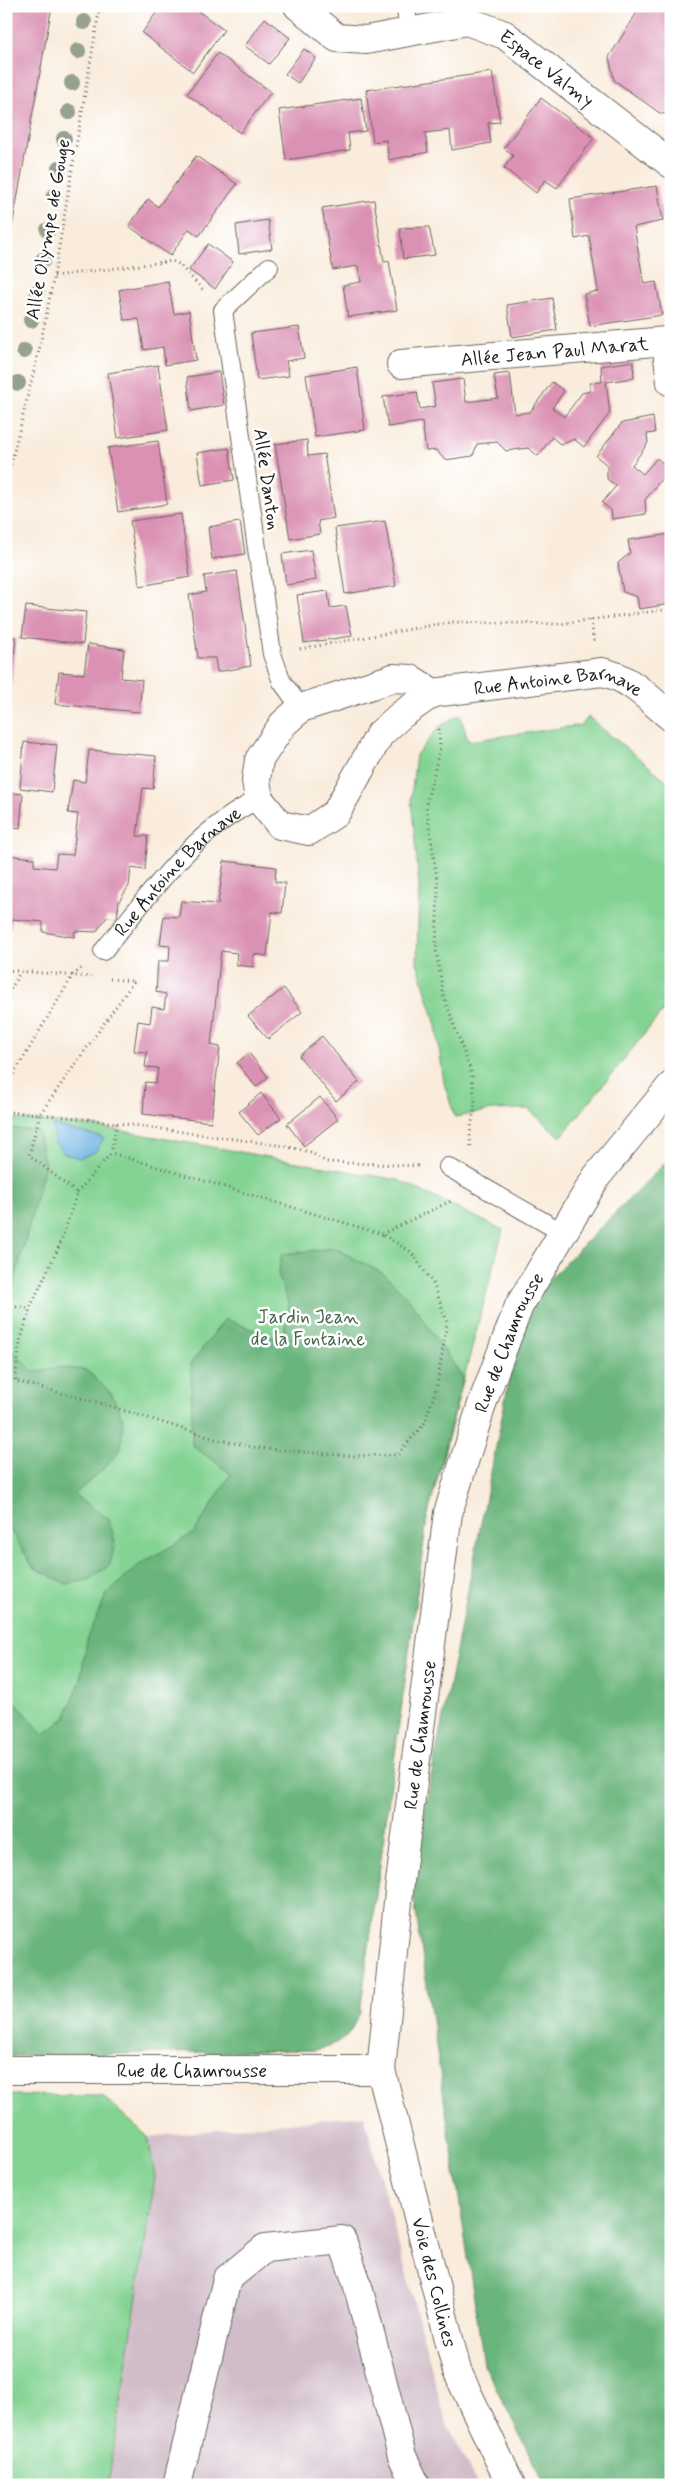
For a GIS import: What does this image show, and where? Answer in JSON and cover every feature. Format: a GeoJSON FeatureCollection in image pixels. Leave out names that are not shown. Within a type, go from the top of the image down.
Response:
{"type":"FeatureCollection","features":[{"type":"Feature","properties":{"kind":"street","name":"Espace Valmy"},"geometry":{"type":"LineString","coordinates":[[298,6],[337,38],[366,40],[408,19],[467,21],[504,34],[671,164]]}},
{"type":"Feature","properties":{"kind":"street","name":"Allée Jean Paul Marat"},"geometry":{"type":"LineString","coordinates":[[401,364],[668,337],[671,382]]}},
{"type":"Feature","properties":{"kind":"street","name":"Rue Antoine Barnave"},"geometry":{"type":"LineString","coordinates":[[433,693],[411,679],[393,678],[301,708],[283,724],[259,760],[256,780],[259,799],[280,825],[308,831],[336,813],[380,734],[401,715],[433,693],[602,672],[615,674],[629,682],[671,717]]}},
{"type":"Feature","properties":{"kind":"street","name":"Rue de Chamrousse"},"geometry":{"type":"LineString","coordinates":[[6,2070],[381,2070],[400,1882],[448,1513],[483,1401],[518,1306],[597,1176],[671,1086]]}},
{"type":"Feature","properties":{"kind":"street","name":"Voie des Collines"},"geometry":{"type":"LineString","coordinates":[[381,2070],[457,2371],[511,2485]]}},
{"type":"Feature","properties":{"kind":"street"},"geometry":{"type":"LineString","coordinates":[[178,2485],[227,2279],[265,2248],[342,2240],[357,2283],[402,2456],[416,2485]]}},
{"type":"Feature","properties":{"kind":"lane"},"geometry":{"type":"LineString","coordinates":[[223,310],[269,267]]}},
{"type":"Feature","properties":{"kind":"lane","name":"Allée Danton"},"geometry":{"type":"LineString","coordinates":[[223,310],[272,654],[282,682],[301,708]]}},
{"type":"Feature","properties":{"kind":"lane","name":"Rue Antoine Barnave"},"geometry":{"type":"LineString","coordinates":[[103,952],[191,846],[239,809],[259,799]]}},
{"type":"Feature","properties":{"kind":"lane"},"geometry":{"type":"LineString","coordinates":[[448,1167],[563,1233]]}},
{"type":"Feature","properties":{"kind":"path","name":"Allée Olympe de Gouge"},"geometry":{"type":"LineString","coordinates":[[6,484],[40,346],[54,276],[100,6]]}},
{"type":"Feature","properties":{"kind":"path"},"geometry":{"type":"LineString","coordinates":[[54,276],[172,261],[179,264],[223,310]]}},
{"type":"Feature","properties":{"kind":"path"},"geometry":{"type":"LineString","coordinates":[[272,654],[450,622],[559,624],[671,609]]}},
{"type":"Feature","properties":{"kind":"path"},"geometry":{"type":"LineString","coordinates":[[382,1234],[447,1204],[472,1180],[470,1134],[475,1104],[472,1075],[444,997],[436,950],[438,886],[426,805],[440,748],[433,693]]}},
{"type":"Feature","properties":{"kind":"path"},"geometry":{"type":"LineString","coordinates":[[6,1087],[73,976],[103,952]]}},
{"type":"Feature","properties":{"kind":"path"},"geometry":{"type":"LineString","coordinates":[[6,970],[99,978]]}},
{"type":"Feature","properties":{"kind":"path"},"geometry":{"type":"LineString","coordinates":[[6,998],[20,972]]}},
{"type":"Feature","properties":{"kind":"path"},"geometry":{"type":"LineString","coordinates":[[77,1193],[29,1155],[40,1114],[134,981],[108,978]]}},
{"type":"Feature","properties":{"kind":"path"},"geometry":{"type":"LineString","coordinates":[[6,1112],[117,1123],[285,1146],[310,1152],[326,1162],[448,1167]]}},
{"type":"Feature","properties":{"kind":"path"},"geometry":{"type":"LineString","coordinates":[[111,1154],[382,1234],[411,1252],[434,1285],[447,1322],[437,1386],[424,1424],[397,1455],[351,1456],[258,1448],[215,1440],[107,1405],[15,1381],[20,1342],[30,1308],[61,1242],[77,1193],[111,1154],[117,1123]]}},
{"type":"Feature","properties":{"kind":"path"},"geometry":{"type":"LineString","coordinates":[[6,1306],[30,1308]]}},
{"type":"Feature","properties":{"kind":"shaded area"},"geometry":{"type":"Polygon","coordinates":[[[364,2115],[445,2419],[477,2485],[108,2485],[155,2177],[148,2137],[364,2115]]]}},
{"type":"Feature","properties":{"kind":"green space"},"geometry":{"type":"Polygon","coordinates":[[[460,714],[468,741],[582,725],[588,717],[671,784],[671,1001],[561,1137],[528,1109],[493,1110],[455,1117],[444,1083],[436,1025],[417,962],[419,885],[411,798],[416,755],[439,727],[460,714]]]}},
{"type":"Feature","properties":{"kind":"green space","name":"Jardin Jean de la Fontaine"},"geometry":{"type":"Polygon","coordinates":[[[6,1118],[94,1126],[398,1180],[503,1230],[427,1518],[360,2012],[348,2034],[339,2042],[315,2050],[6,2056],[6,1118]]]}},
{"type":"Feature","properties":{"kind":"green space"},"geometry":{"type":"Polygon","coordinates":[[[6,1128],[38,1131],[45,1165],[10,1299],[6,1340],[6,1128]]]}},
{"type":"Feature","properties":{"kind":"green space"},"geometry":{"type":"Polygon","coordinates":[[[671,1157],[671,2485],[545,2485],[484,2364],[411,1880],[524,1304],[671,1157]]]}},
{"type":"Feature","properties":{"kind":"green space","name":"Jardin Jean de la Fontaine"},"geometry":{"type":"Polygon","coordinates":[[[335,1248],[384,1274],[410,1300],[463,1378],[427,1518],[360,2012],[344,2038],[339,2042],[315,2050],[6,2056],[6,1703],[17,1703],[43,1735],[65,1718],[80,1682],[87,1640],[106,1595],[140,1564],[194,1533],[231,1474],[192,1445],[191,1363],[225,1319],[282,1340],[289,1305],[278,1275],[282,1254],[335,1248]]]}},
{"type":"Feature","properties":{"kind":"green space"},"geometry":{"type":"Polygon","coordinates":[[[6,1343],[33,1372],[58,1367],[86,1370],[111,1393],[123,1419],[121,1449],[104,1468],[74,1495],[109,1519],[115,1543],[110,1565],[88,1580],[67,1584],[33,1567],[11,1531],[6,1530],[6,1343]]]}},
{"type":"Feature","properties":{"kind":"green space"},"geometry":{"type":"Polygon","coordinates":[[[6,2095],[102,2096],[148,2137],[155,2177],[108,2485],[6,2485],[6,2095]]]}},
{"type":"Feature","properties":{"kind":"water"},"geometry":{"type":"Polygon","coordinates":[[[53,1125],[104,1138],[95,1152],[80,1158],[65,1154],[54,1142],[53,1125]]]}},
{"type":"Feature","properties":{"kind":"building"},"geometry":{"type":"Polygon","coordinates":[[[6,6],[52,6],[7,255],[6,255],[6,6]]]}},
{"type":"Feature","properties":{"kind":"building"},"geometry":{"type":"Polygon","coordinates":[[[161,6],[191,6],[224,30],[193,72],[142,33],[161,6]]]}},
{"type":"Feature","properties":{"kind":"building"},"geometry":{"type":"Polygon","coordinates":[[[641,6],[671,6],[671,113],[661,114],[614,80],[609,57],[641,6]]]}},
{"type":"Feature","properties":{"kind":"building"},"geometry":{"type":"Polygon","coordinates":[[[265,18],[290,38],[269,64],[245,46],[265,18]]]}},
{"type":"Feature","properties":{"kind":"building"},"geometry":{"type":"Polygon","coordinates":[[[304,49],[316,58],[298,83],[285,74],[304,49]]]}},
{"type":"Feature","properties":{"kind":"building"},"geometry":{"type":"Polygon","coordinates":[[[218,53],[271,92],[240,133],[187,94],[218,53]]]}},
{"type":"Feature","properties":{"kind":"building"},"geometry":{"type":"Polygon","coordinates":[[[492,72],[500,122],[488,123],[491,143],[452,150],[450,130],[425,133],[428,152],[389,160],[386,140],[373,142],[366,90],[492,72]]]}},
{"type":"Feature","properties":{"kind":"building"},"geometry":{"type":"Polygon","coordinates":[[[361,98],[366,131],[348,133],[350,150],[286,160],[279,110],[361,98]]]}},
{"type":"Feature","properties":{"kind":"building"},"geometry":{"type":"Polygon","coordinates":[[[541,98],[594,138],[557,188],[545,180],[536,193],[504,168],[513,156],[504,148],[541,98]]]}},
{"type":"Feature","properties":{"kind":"building"},"geometry":{"type":"Polygon","coordinates":[[[196,156],[237,184],[199,236],[189,229],[170,256],[129,226],[148,199],[158,207],[196,156]]]}},
{"type":"Feature","properties":{"kind":"building"},"geometry":{"type":"Polygon","coordinates":[[[657,186],[663,221],[634,227],[644,284],[656,282],[662,315],[590,326],[584,294],[598,291],[589,236],[575,239],[570,199],[657,186]]]}},
{"type":"Feature","properties":{"kind":"building"},"geometry":{"type":"Polygon","coordinates":[[[374,200],[384,262],[389,261],[397,310],[348,317],[343,285],[361,282],[358,266],[333,270],[322,208],[374,200]]]}},
{"type":"Feature","properties":{"kind":"building"},"geometry":{"type":"Polygon","coordinates":[[[268,220],[272,249],[239,254],[236,225],[268,220]]]}},
{"type":"Feature","properties":{"kind":"building"},"geometry":{"type":"Polygon","coordinates":[[[429,227],[435,255],[403,259],[400,228],[429,227]]]}},
{"type":"Feature","properties":{"kind":"building"},"geometry":{"type":"Polygon","coordinates":[[[208,244],[233,262],[215,289],[189,270],[208,244]]]}},
{"type":"Feature","properties":{"kind":"building"},"geometry":{"type":"Polygon","coordinates":[[[168,281],[174,314],[189,311],[196,360],[165,365],[163,347],[144,350],[139,319],[124,320],[119,290],[168,281]]]}},
{"type":"Feature","properties":{"kind":"building"},"geometry":{"type":"Polygon","coordinates":[[[552,298],[557,330],[512,337],[507,305],[552,298]]]}},
{"type":"Feature","properties":{"kind":"building"},"geometry":{"type":"Polygon","coordinates":[[[299,327],[304,358],[286,361],[289,376],[257,380],[251,333],[299,327]]]}},
{"type":"Feature","properties":{"kind":"building"},"geometry":{"type":"Polygon","coordinates":[[[633,361],[634,378],[606,382],[610,413],[584,447],[574,439],[561,445],[552,437],[538,456],[528,448],[506,451],[497,442],[477,444],[473,456],[445,460],[436,450],[426,451],[422,422],[388,427],[383,397],[417,392],[420,409],[436,406],[432,383],[463,379],[466,402],[498,398],[494,375],[510,373],[515,414],[530,412],[552,382],[564,391],[552,408],[564,417],[582,393],[590,391],[590,383],[602,382],[601,366],[633,361]]]}},
{"type":"Feature","properties":{"kind":"building"},"geometry":{"type":"Polygon","coordinates":[[[158,365],[168,430],[118,438],[108,373],[158,365]]]}},
{"type":"Feature","properties":{"kind":"building"},"geometry":{"type":"Polygon","coordinates":[[[357,367],[365,430],[315,437],[306,375],[357,367]]]}},
{"type":"Feature","properties":{"kind":"building"},"geometry":{"type":"Polygon","coordinates":[[[219,372],[224,405],[191,411],[187,377],[219,372]]]}},
{"type":"Feature","properties":{"kind":"building"},"geometry":{"type":"Polygon","coordinates":[[[653,417],[655,433],[647,434],[648,443],[632,465],[643,474],[657,458],[669,469],[645,500],[646,514],[612,519],[611,510],[602,503],[616,486],[607,479],[607,465],[596,456],[622,423],[653,417]]]}},
{"type":"Feature","properties":{"kind":"building"},"geometry":{"type":"Polygon","coordinates":[[[307,440],[308,456],[324,454],[334,518],[318,521],[320,534],[290,539],[275,444],[307,440]]]}},
{"type":"Feature","properties":{"kind":"building"},"geometry":{"type":"Polygon","coordinates":[[[158,441],[167,504],[118,512],[108,448],[158,441]]]}},
{"type":"Feature","properties":{"kind":"building"},"geometry":{"type":"Polygon","coordinates":[[[229,448],[234,480],[202,485],[197,453],[229,448]]]}},
{"type":"Feature","properties":{"kind":"building"},"geometry":{"type":"Polygon","coordinates":[[[181,514],[190,577],[140,586],[130,521],[181,514]]]}},
{"type":"Feature","properties":{"kind":"building"},"geometry":{"type":"Polygon","coordinates":[[[385,521],[396,586],[345,594],[335,528],[385,521]]]}},
{"type":"Feature","properties":{"kind":"building"},"geometry":{"type":"Polygon","coordinates":[[[240,522],[245,554],[212,559],[208,527],[240,522]]]}},
{"type":"Feature","properties":{"kind":"building"},"geometry":{"type":"Polygon","coordinates":[[[671,534],[671,604],[639,609],[637,597],[623,592],[618,563],[630,553],[628,540],[671,534]]]}},
{"type":"Feature","properties":{"kind":"building"},"geometry":{"type":"Polygon","coordinates":[[[311,550],[316,580],[286,585],[282,554],[311,550]]]}},
{"type":"Feature","properties":{"kind":"building"},"geometry":{"type":"Polygon","coordinates":[[[237,571],[251,666],[217,672],[215,658],[198,658],[189,595],[206,592],[204,576],[237,571]]]}},
{"type":"Feature","properties":{"kind":"building"},"geometry":{"type":"Polygon","coordinates":[[[328,591],[330,608],[346,606],[352,636],[304,643],[297,595],[328,591]]]}},
{"type":"Feature","properties":{"kind":"building"},"geometry":{"type":"Polygon","coordinates":[[[26,606],[86,612],[83,644],[22,637],[26,606]]]}},
{"type":"Feature","properties":{"kind":"building"},"geometry":{"type":"Polygon","coordinates":[[[6,637],[16,638],[9,703],[6,702],[6,637]]]}},
{"type":"Feature","properties":{"kind":"building"},"geometry":{"type":"Polygon","coordinates":[[[88,644],[124,649],[121,678],[142,680],[139,712],[55,704],[59,672],[84,674],[88,644]]]}},
{"type":"Feature","properties":{"kind":"building"},"geometry":{"type":"Polygon","coordinates":[[[24,742],[57,745],[52,792],[20,788],[24,742]]]}},
{"type":"Feature","properties":{"kind":"building"},"geometry":{"type":"Polygon","coordinates":[[[89,750],[156,756],[153,789],[143,788],[137,836],[148,836],[145,870],[131,868],[129,886],[119,901],[117,918],[107,917],[96,932],[75,931],[74,937],[43,932],[43,922],[12,919],[10,930],[6,929],[6,855],[34,858],[34,866],[55,868],[57,854],[73,855],[78,814],[68,813],[73,780],[85,782],[89,750]]]}},
{"type":"Feature","properties":{"kind":"building"},"geometry":{"type":"Polygon","coordinates":[[[6,792],[23,794],[20,828],[6,826],[6,792]]]}},
{"type":"Feature","properties":{"kind":"building"},"geometry":{"type":"Polygon","coordinates":[[[224,861],[276,867],[275,882],[285,883],[282,913],[272,912],[267,956],[254,954],[253,967],[236,965],[237,953],[221,951],[211,1045],[220,1047],[211,1122],[143,1114],[145,1082],[156,1083],[158,1068],[145,1067],[147,1052],[134,1051],[138,1021],[150,1023],[152,1007],[164,1009],[166,994],[156,992],[158,961],[169,961],[170,946],[160,945],[164,916],[179,917],[181,901],[218,904],[224,861]]]}},
{"type":"Feature","properties":{"kind":"building"},"geometry":{"type":"Polygon","coordinates":[[[284,988],[302,1012],[268,1039],[248,1016],[284,988]]]}},
{"type":"Feature","properties":{"kind":"building"},"geometry":{"type":"Polygon","coordinates":[[[322,1036],[359,1082],[336,1101],[299,1056],[322,1036]]]}},
{"type":"Feature","properties":{"kind":"building"},"geometry":{"type":"Polygon","coordinates":[[[249,1053],[268,1077],[256,1087],[237,1063],[249,1053]]]}},
{"type":"Feature","properties":{"kind":"building"},"geometry":{"type":"Polygon","coordinates":[[[261,1093],[281,1118],[258,1135],[239,1112],[261,1093]]]}},
{"type":"Feature","properties":{"kind":"building"},"geometry":{"type":"Polygon","coordinates":[[[320,1097],[338,1119],[304,1146],[287,1124],[320,1097]]]}}]}
